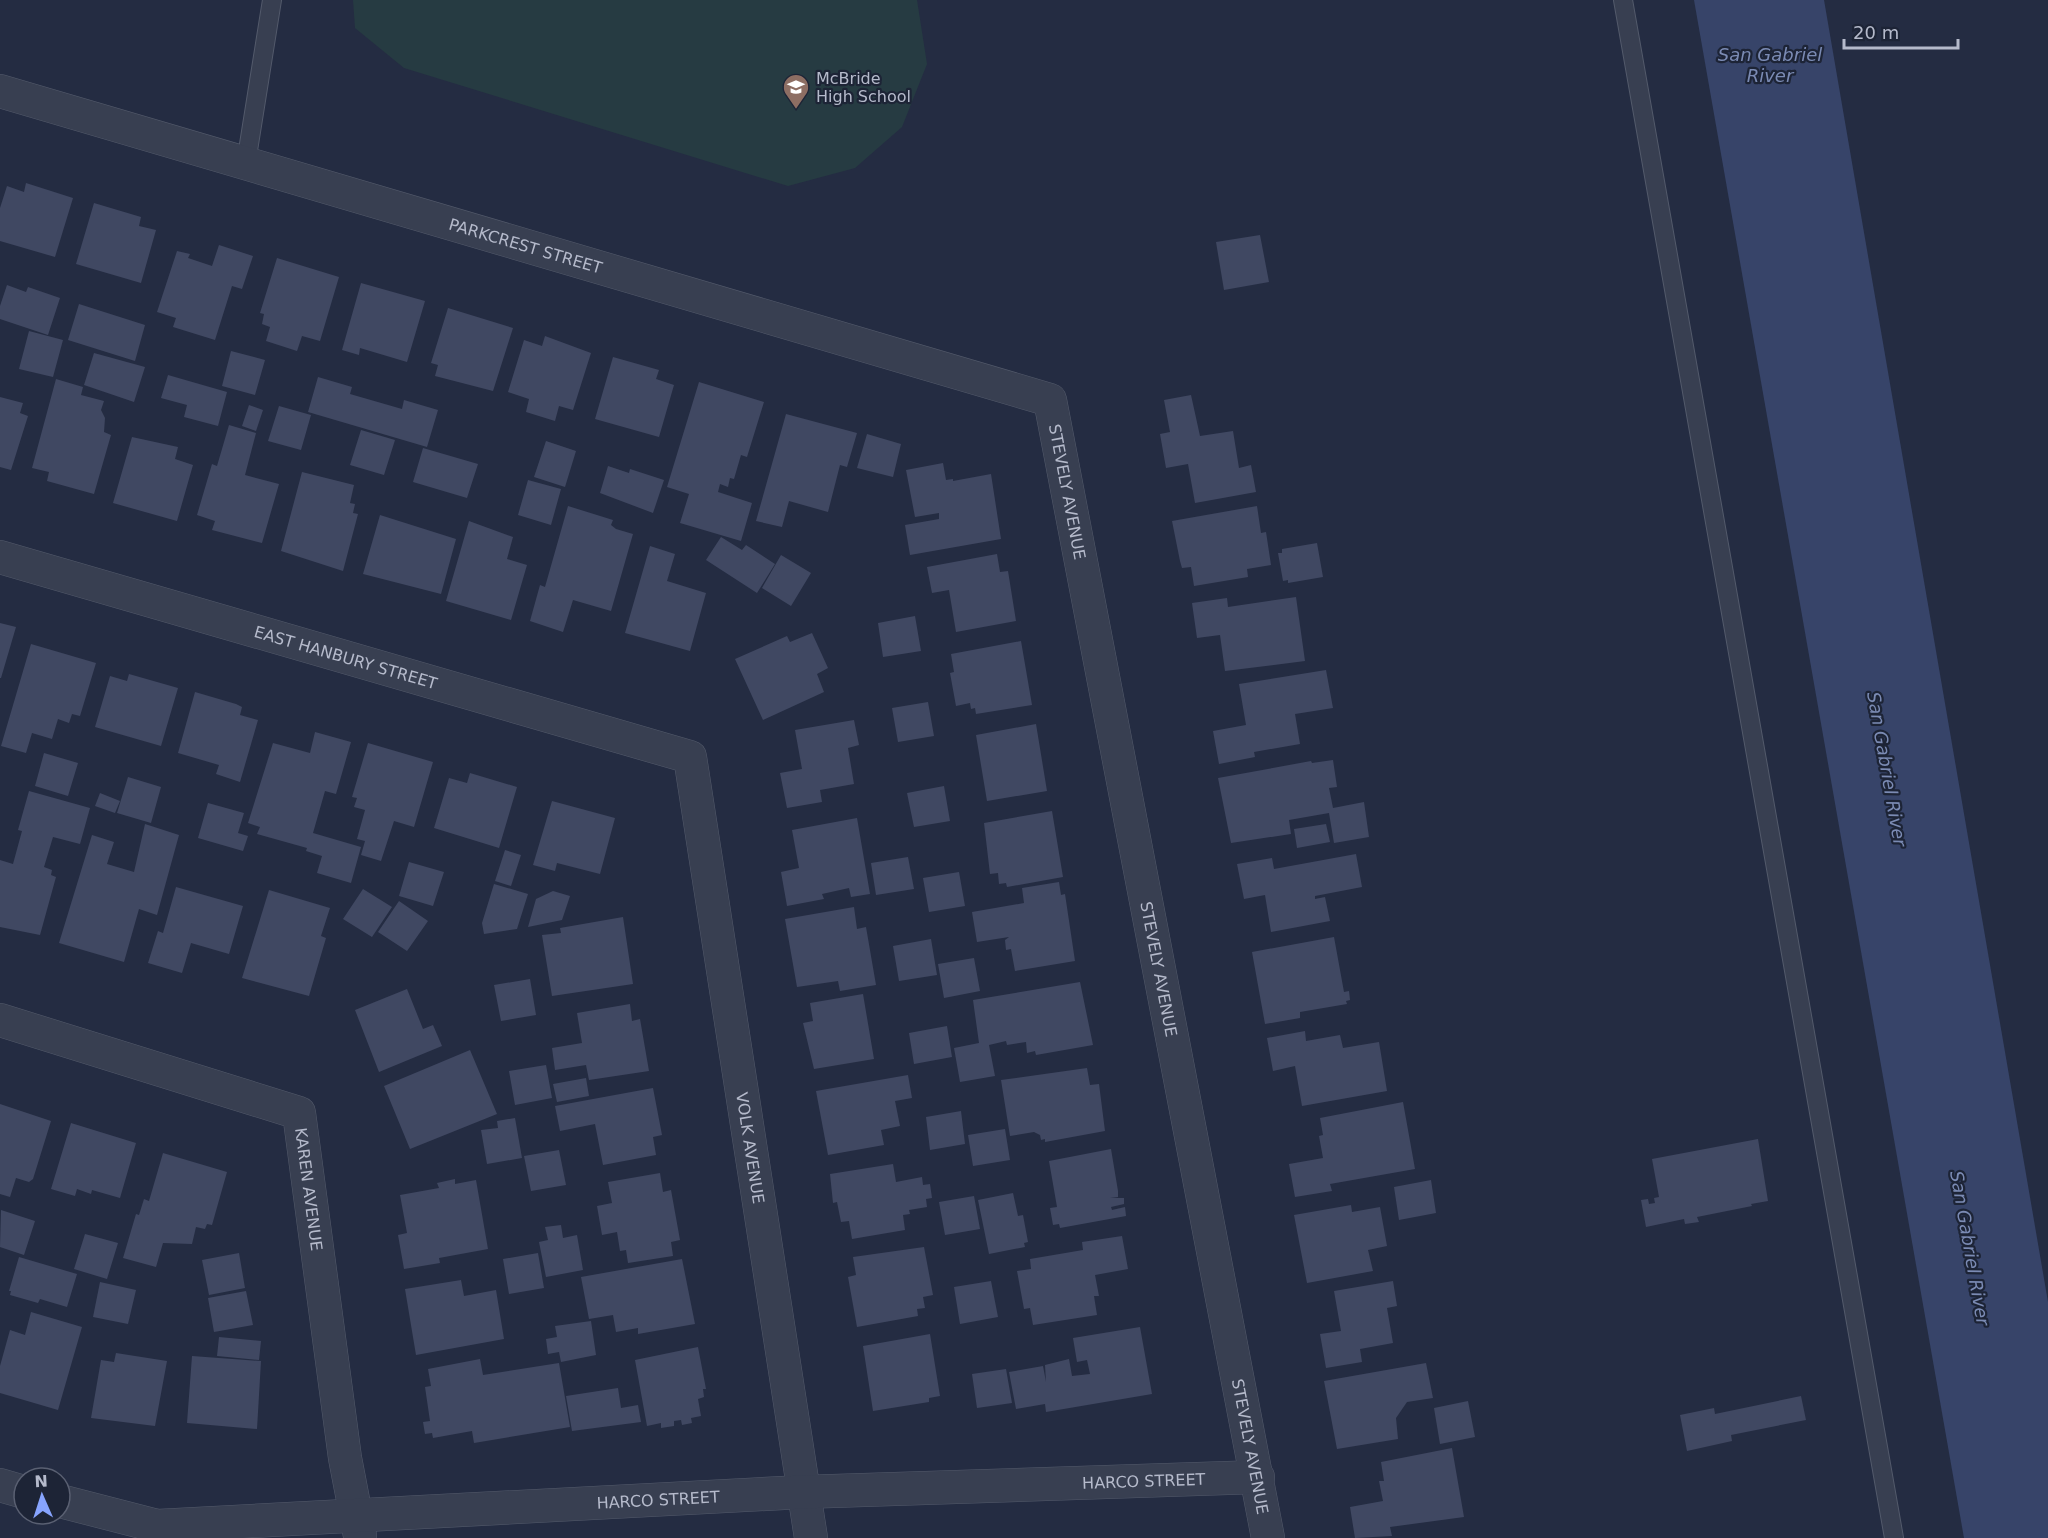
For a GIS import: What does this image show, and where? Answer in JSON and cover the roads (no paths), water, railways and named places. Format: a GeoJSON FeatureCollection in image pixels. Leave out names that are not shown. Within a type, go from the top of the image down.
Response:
{"type":"FeatureCollection","features":[{"type":"Feature","properties":{"kind":"street","name":"PARKCREST STREET"},"geometry":{"type":"LineString","coordinates":[[0,91],[1050,400]]}},
{"type":"Feature","properties":{"kind":"street","name":"STEVELY AVENUE"},"geometry":{"type":"LineString","coordinates":[[1050,400],[1268,1538]]}},
{"type":"Feature","properties":{"kind":"street","name":"EAST HANBURY STREET"},"geometry":{"type":"LineString","coordinates":[[0,557],[690,757]]}},
{"type":"Feature","properties":{"kind":"street","name":"VOLK AVENUE"},"geometry":{"type":"LineString","coordinates":[[690,757],[802,1492],[811,1538]]}},
{"type":"Feature","properties":{"kind":"street","name":"KAREN AVENUE"},"geometry":{"type":"LineString","coordinates":[[0,1020],[299,1113],[345,1458],[358,1527]]}},
{"type":"Feature","properties":{"kind":"street","name":"HARCO STREET"},"geometry":{"type":"LineString","coordinates":[[72,1504],[157,1526],[358,1527],[802,1492],[1258,1477]]}},
{"type":"Feature","properties":{"kind":"lane"},"geometry":{"type":"LineString","coordinates":[[246,163],[272,0]]}},
{"type":"Feature","properties":{"kind":"lane"},"geometry":{"type":"LineString","coordinates":[[1623,0],[1894,1538]]}},
{"type":"Feature","properties":{"kind":"water","name":"San Gabriel River"},"geometry":{"type":"Polygon","coordinates":[[[1694,0],[1824,0],[2048,1302],[2048,1538],[1964,1538],[1694,0]]]}},
{"type":"Feature","properties":{"kind":"place","name":"McBride High School"},"geometry":{"type":"Point","coordinates":[796,110]}}]}
